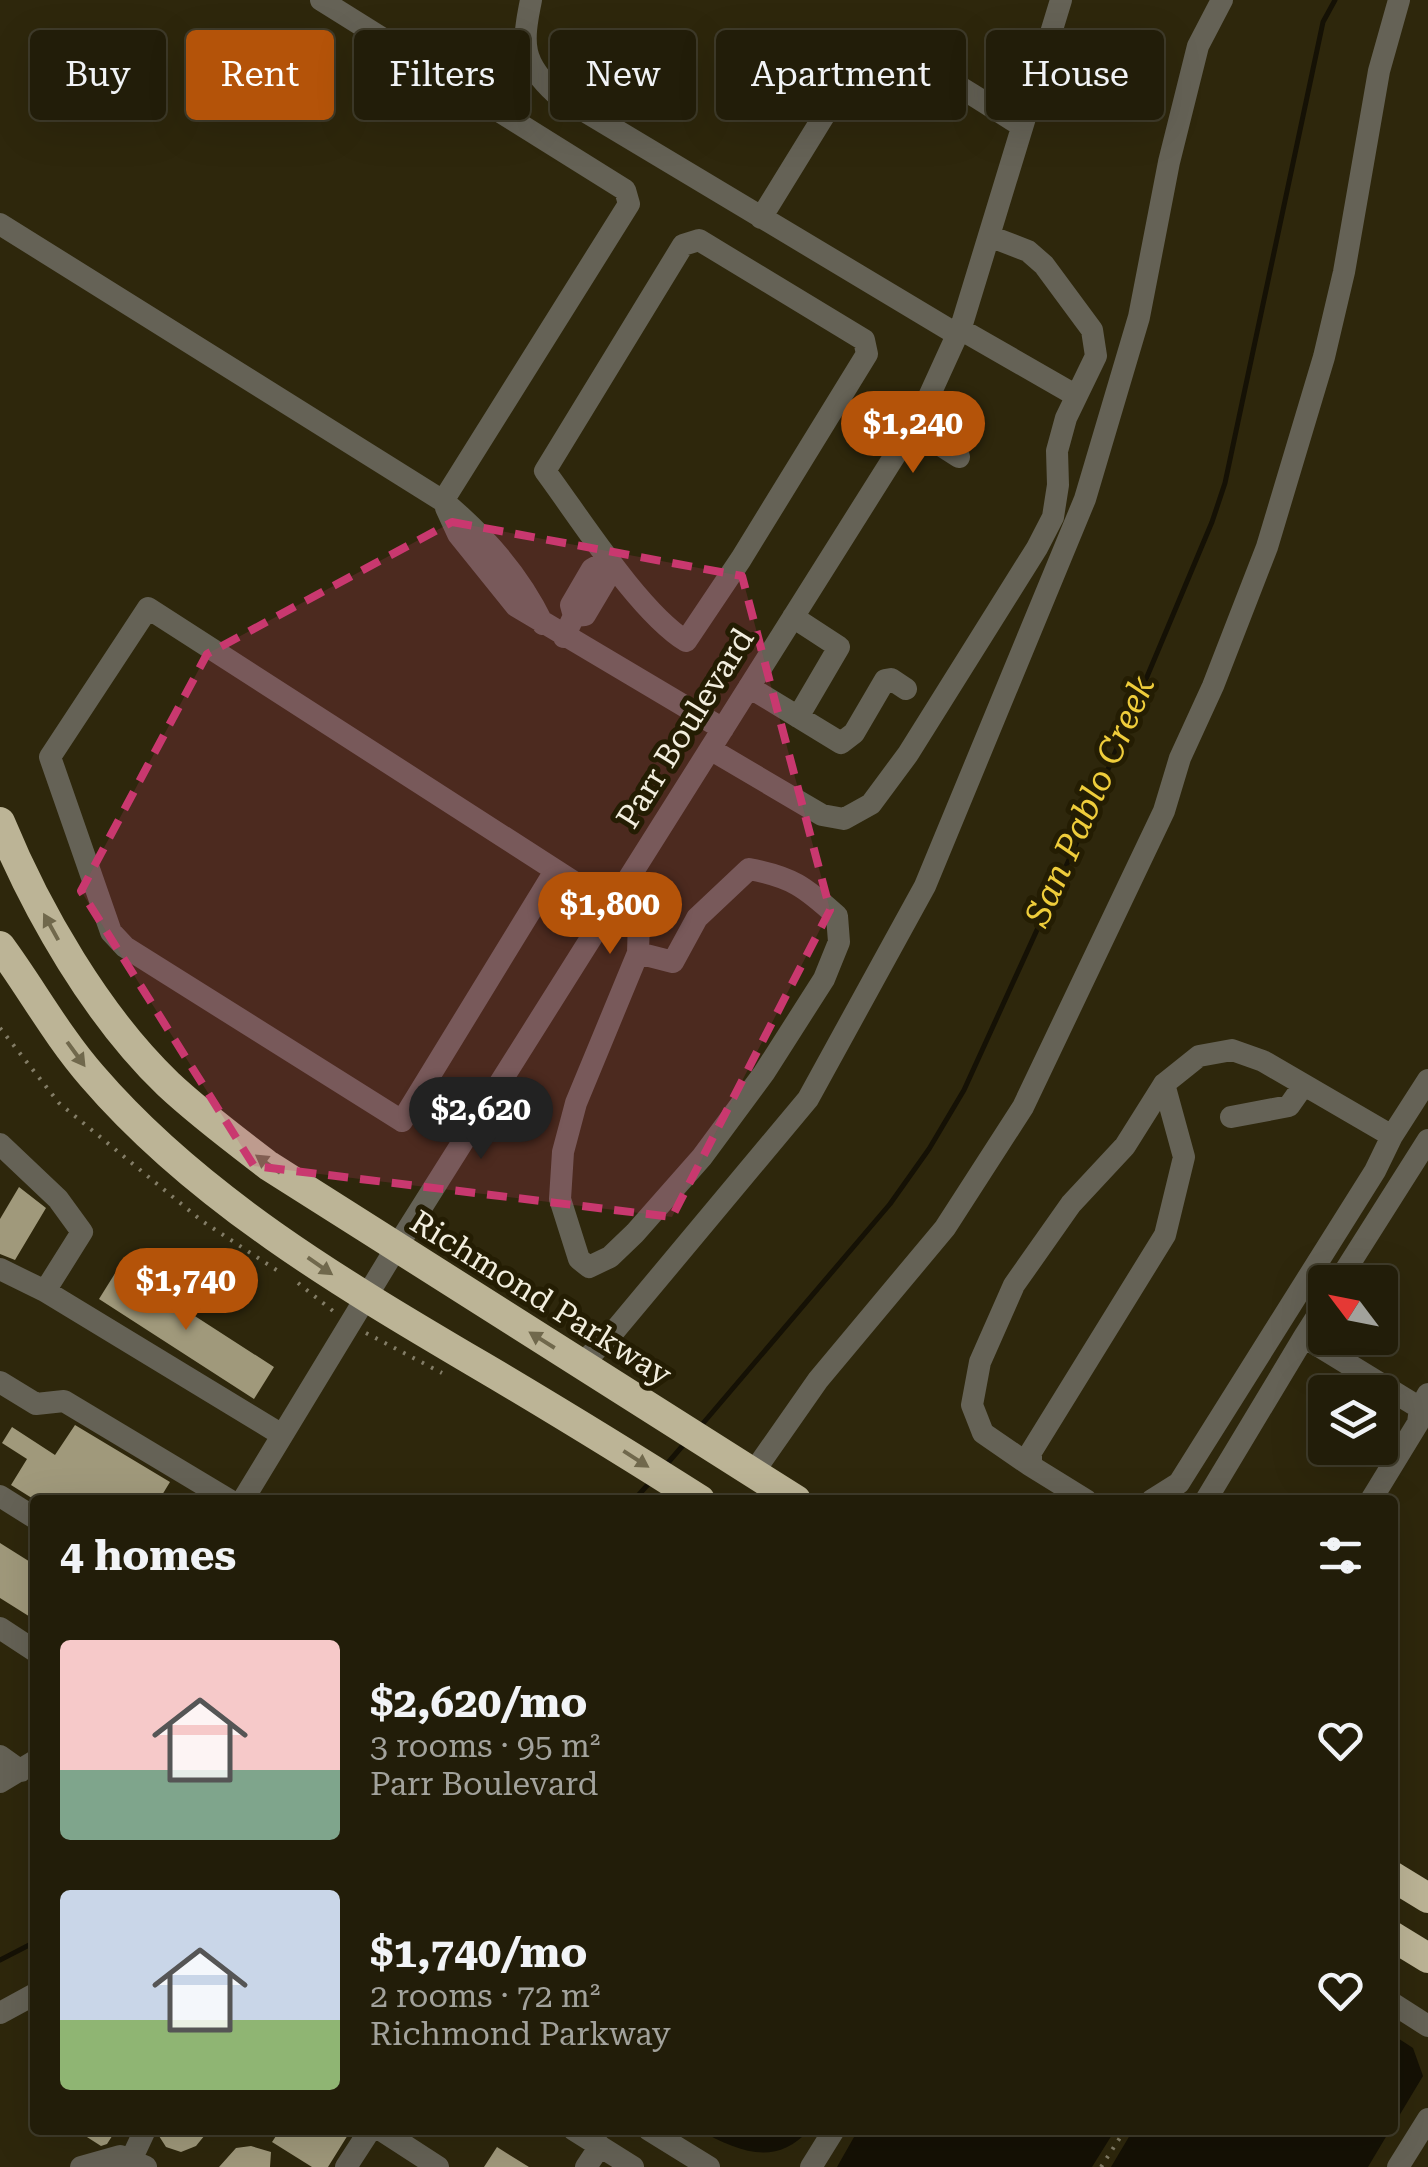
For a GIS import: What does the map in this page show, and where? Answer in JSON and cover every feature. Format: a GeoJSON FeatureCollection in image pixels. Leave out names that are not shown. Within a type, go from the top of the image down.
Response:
{"type":"FeatureCollection","features":[{"type":"Feature","properties":{"kind":"highway","name":"Richmond Parkway"},"geometry":{"type":"LineString","coordinates":[[0,822],[60,943],[97,998],[166,1082],[269,1166],[788,1495]]}},
{"type":"Feature","properties":{"kind":"highway"},"geometry":{"type":"LineString","coordinates":[[0,946],[92,1076],[155,1140],[240,1210],[367,1298],[591,1430],[690,1494]]}},
{"type":"Feature","properties":{"kind":"highway"},"geometry":{"type":"LineString","coordinates":[[1398,1880],[1428,1898]]}},
{"type":"Feature","properties":{"kind":"highway"},"geometry":{"type":"LineString","coordinates":[[1398,1940],[1428,1958]]}},
{"type":"Feature","properties":{"kind":"street"},"geometry":{"type":"LineString","coordinates":[[321,0],[625,190],[629,204],[442,500]]}},
{"type":"Feature","properties":{"kind":"street"},"geometry":{"type":"LineString","coordinates":[[531,0],[524,36],[527,58],[538,78],[570,103],[761,218],[1075,395]]}},
{"type":"Feature","properties":{"kind":"street","name":"Parr Boulevard"},"geometry":{"type":"LineString","coordinates":[[246,1495],[396,1248],[912,428],[959,332],[1061,0]]}},
{"type":"Feature","properties":{"kind":"street"},"geometry":{"type":"LineString","coordinates":[[582,1365],[808,1099],[925,886],[1085,499],[1139,318],[1169,162],[1198,46],[1222,0]]}},
{"type":"Feature","properties":{"kind":"street"},"geometry":{"type":"LineString","coordinates":[[754,1473],[818,1380],[945,1228],[1023,1107],[1164,811],[1180,758],[1214,686],[1267,547],[1324,358],[1344,272],[1379,70],[1399,0]]}},
{"type":"Feature","properties":{"kind":"street"},"geometry":{"type":"LineString","coordinates":[[761,218],[846,80],[862,65],[885,57],[908,58],[1022,126]]}},
{"type":"Feature","properties":{"kind":"street"},"geometry":{"type":"LineString","coordinates":[[0,224],[442,500],[471,524],[528,592],[543,624],[569,626],[723,728]]}},
{"type":"Feature","properties":{"kind":"street"},"geometry":{"type":"LineString","coordinates":[[710,749],[822,815],[844,819],[871,804],[908,754],[1053,517],[1058,451],[1075,395],[1096,356],[1092,330],[1028,251],[988,236]]}},
{"type":"Feature","properties":{"kind":"street"},"geometry":{"type":"LineString","coordinates":[[699,240],[864,340],[867,354],[741,559],[686,640],[670,631],[610,559],[545,472],[683,245],[699,240]]}},
{"type":"Feature","properties":{"kind":"street"},"geometry":{"type":"LineString","coordinates":[[912,428],[959,457]]}},
{"type":"Feature","properties":{"kind":"street"},"geometry":{"type":"LineString","coordinates":[[569,626],[570,605],[592,570],[610,559]]}},
{"type":"Feature","properties":{"kind":"street"},"geometry":{"type":"LineString","coordinates":[[555,871],[402,1121],[124,947],[111,932],[50,757],[148,608],[611,906]]}},
{"type":"Feature","properties":{"kind":"street"},"geometry":{"type":"LineString","coordinates":[[792,618],[838,647],[798,717]]}},
{"type":"Feature","properties":{"kind":"street"},"geometry":{"type":"LineString","coordinates":[[749,687],[842,743],[854,733],[885,680],[906,689]]}},
{"type":"Feature","properties":{"kind":"street"},"geometry":{"type":"LineString","coordinates":[[624,886],[640,918],[638,952],[576,1103],[562,1152],[560,1199],[579,1259],[589,1267],[610,1258],[702,1157],[764,1073],[824,979],[840,942],[837,916],[810,892],[783,876],[749,869],[697,918],[673,962],[638,952]]}},
{"type":"Feature","properties":{"kind":"street"},"geometry":{"type":"LineString","coordinates":[[1078,1495],[984,1433],[972,1405],[980,1362],[1014,1284],[1071,1204],[1126,1146],[1164,1084],[1199,1056],[1232,1050],[1263,1061],[1392,1136]]}},
{"type":"Feature","properties":{"kind":"street"},"geometry":{"type":"LineString","coordinates":[[1160,1495],[1178,1483],[1428,1080]]}},
{"type":"Feature","properties":{"kind":"street"},"geometry":{"type":"LineString","coordinates":[[1031,1466],[1030,1452],[1165,1234],[1184,1156],[1164,1084]]}},
{"type":"Feature","properties":{"kind":"street"},"geometry":{"type":"LineString","coordinates":[[1231,1117],[1289,1106],[1304,1086]]}},
{"type":"Feature","properties":{"kind":"street"},"geometry":{"type":"LineString","coordinates":[[1350,1265],[1421,1166],[1428,1140]]}},
{"type":"Feature","properties":{"kind":"street"},"geometry":{"type":"LineString","coordinates":[[0,1144],[58,1199],[82,1232],[45,1291]]}},
{"type":"Feature","properties":{"kind":"street"},"geometry":{"type":"LineString","coordinates":[[0,1269],[45,1291],[282,1435]]}},
{"type":"Feature","properties":{"kind":"street"},"geometry":{"type":"LineString","coordinates":[[1209,1495],[1308,1330]]}},
{"type":"Feature","properties":{"kind":"street"},"geometry":{"type":"LineString","coordinates":[[1304,1336],[1424,1401],[1418,1423],[1374,1495]]}},
{"type":"Feature","properties":{"kind":"street"},"geometry":{"type":"LineString","coordinates":[[0,1382],[36,1404],[64,1401],[221,1495]]}},
{"type":"Feature","properties":{"kind":"street"},"geometry":{"type":"LineString","coordinates":[[0,1496],[30,1515]]}},
{"type":"Feature","properties":{"kind":"street"},"geometry":{"type":"LineString","coordinates":[[0,1628],[30,1648]]}},
{"type":"Feature","properties":{"kind":"street"},"geometry":{"type":"LineString","coordinates":[[0,1756],[28,1766]]}},
{"type":"Feature","properties":{"kind":"street"},"geometry":{"type":"LineString","coordinates":[[0,1782],[28,1766]]}},
{"type":"Feature","properties":{"kind":"street"},"geometry":{"type":"LineString","coordinates":[[0,2013],[30,1997]]}},
{"type":"Feature","properties":{"kind":"street"},"geometry":{"type":"LineString","coordinates":[[1398,2007],[1428,2026]]}},
{"type":"Feature","properties":{"kind":"street"},"geometry":{"type":"LineString","coordinates":[[1398,2167],[1428,2119]]}},
{"type":"Feature","properties":{"kind":"street"},"geometry":{"type":"LineString","coordinates":[[81,2167],[120,2156],[138,2164],[144,2135]]}},
{"type":"Feature","properties":{"kind":"street"},"geometry":{"type":"LineString","coordinates":[[346,2167],[367,2135]]}},
{"type":"Feature","properties":{"kind":"street"},"geometry":{"type":"LineString","coordinates":[[388,2135],[438,2167]]}},
{"type":"Feature","properties":{"kind":"street"},"geometry":{"type":"LineString","coordinates":[[582,2135],[633,2167]]}},
{"type":"Feature","properties":{"kind":"street"},"geometry":{"type":"LineString","coordinates":[[658,2135],[710,2167]]}},
{"type":"Feature","properties":{"kind":"street"},"geometry":{"type":"LineString","coordinates":[[811,2167],[831,2135]]}},
{"type":"Feature","properties":{"kind":"street"},"geometry":{"type":"LineString","coordinates":[[586,2167],[600,2146]]}},
{"type":"Feature","properties":{"kind":"path"},"geometry":{"type":"LineString","coordinates":[[1101,2167],[1122,2135]]}},
{"type":"Feature","properties":{"kind":"highlighted area"},"geometry":{"type":"Polygon","coordinates":[[[452,522],[742,576],[830,910],[672,1217],[254,1166],[81,891],[207,654],[452,522]]]}},
{"type":"Feature","properties":{"kind":"shaded area"},"geometry":{"type":"Polygon","coordinates":[[[1398,2038],[1413,2048],[1423,2076],[1398,2118],[1398,2038]]]}},
{"type":"Feature","properties":{"kind":"shaded area"},"geometry":{"type":"Polygon","coordinates":[[[709,2135],[804,2135],[784,2149],[770,2152],[728,2144],[709,2135]]]}},
{"type":"Feature","properties":{"kind":"shaded area"},"geometry":{"type":"Polygon","coordinates":[[[855,2135],[1112,2135],[1092,2167],[837,2167],[855,2135]]]}},
{"type":"Feature","properties":{"kind":"shaded area"},"geometry":{"type":"Polygon","coordinates":[[[1130,2135],[1387,2135],[1368,2167],[1111,2167],[1130,2135]]]}},
{"type":"Feature","properties":{"kind":"building"},"geometry":{"type":"Polygon","coordinates":[[[19,1187],[46,1208],[15,1260],[0,1254],[0,1219],[19,1187]]]}},
{"type":"Feature","properties":{"kind":"building"},"geometry":{"type":"Polygon","coordinates":[[[119,1267],[274,1367],[254,1399],[99,1299],[119,1267]]]}},
{"type":"Feature","properties":{"kind":"building"},"geometry":{"type":"Polygon","coordinates":[[[75,1425],[170,1482],[162,1495],[30,1497],[11,1485],[27,1459],[2,1443],[12,1427],[55,1455],[75,1425]]]}},
{"type":"Feature","properties":{"kind":"building"},"geometry":{"type":"Polygon","coordinates":[[[0,1543],[30,1562],[30,1617],[0,1598],[0,1543]]]}},
{"type":"Feature","properties":{"kind":"building"},"geometry":{"type":"Polygon","coordinates":[[[84,2135],[113,2135],[101,2146],[84,2135]]]}},
{"type":"Feature","properties":{"kind":"building"},"geometry":{"type":"Polygon","coordinates":[[[205,2135],[196,2146],[181,2152],[166,2147],[159,2136],[205,2135]]]}},
{"type":"Feature","properties":{"kind":"building"},"geometry":{"type":"Polygon","coordinates":[[[277,2135],[348,2135],[328,2167],[312,2167],[272,2142],[277,2135]]]}},
{"type":"Feature","properties":{"kind":"building"},"geometry":{"type":"Polygon","coordinates":[[[251,2146],[271,2152],[270,2167],[219,2167],[236,2148],[251,2146]]]}},
{"type":"Feature","properties":{"kind":"building"},"geometry":{"type":"Polygon","coordinates":[[[497,2147],[529,2167],[484,2167],[497,2147]]]}},
{"type":"Feature","properties":{"kind":"waterway","name":"San Pablo Creek"},"geometry":{"type":"LineString","coordinates":[[699,1428],[890,1204],[929,1149],[964,1090],[1083,829],[1225,483],[1323,22],[1335,0]]}},
{"type":"Feature","properties":{"kind":"waterway","name":"San Pablo Creek"},"geometry":{"type":"LineString","coordinates":[[666,1465],[685,1443]]}},
{"type":"Feature","properties":{"kind":"waterway","name":"San Pablo Creek"},"geometry":{"type":"LineString","coordinates":[[638,1495],[652,1480]]}},
{"type":"Feature","properties":{"kind":"waterway","name":"San Pablo Creek"},"geometry":{"type":"LineString","coordinates":[[0,1960],[30,1945]]}}]}
